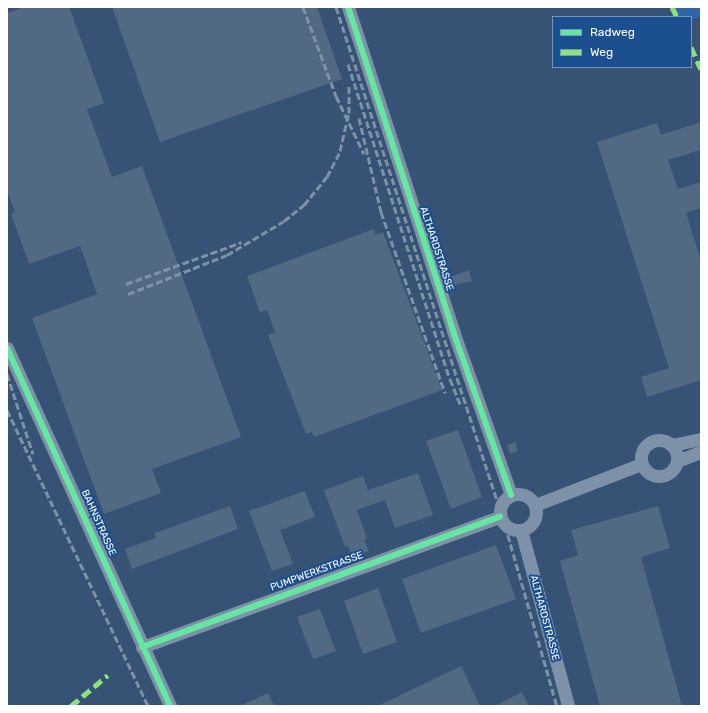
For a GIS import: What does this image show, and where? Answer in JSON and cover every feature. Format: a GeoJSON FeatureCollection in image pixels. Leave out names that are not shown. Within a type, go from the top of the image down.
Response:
{"type":"FeatureCollection","features":[{"type":"Feature","properties":{"kind":"street","name":"ALTHARDSTRASSE"},"geometry":{"type":"LineString","coordinates":[[348,7],[453,330],[511,495]]}},
{"type":"Feature","properties":{"kind":"street","name":"BAHNSTRASSE"},"geometry":{"type":"LineString","coordinates":[[7,348],[170,706]]}},
{"type":"Feature","properties":{"kind":"street"},"geometry":{"type":"LineString","coordinates":[[701,439],[672,445],[662,440],[651,441],[642,451],[641,464],[649,474],[661,477],[671,472],[677,461],[701,452]]}},
{"type":"Feature","properties":{"kind":"street"},"geometry":{"type":"LineString","coordinates":[[672,445],[677,461]]}},
{"type":"Feature","properties":{"kind":"street"},"geometry":{"type":"LineString","coordinates":[[535,505],[641,464]]}},
{"type":"Feature","properties":{"kind":"street"},"geometry":{"type":"LineString","coordinates":[[522,494],[535,505],[534,521],[521,530],[510,528],[500,517],[501,504],[511,495],[522,494]]}},
{"type":"Feature","properties":{"kind":"street","name":"PUMPWERKSTRASSE"},"geometry":{"type":"LineString","coordinates":[[142,647],[500,517]]}},
{"type":"Feature","properties":{"kind":"street","name":"ALTHARDSTRASSE"},"geometry":{"type":"LineString","coordinates":[[521,530],[568,706]]}},
{"type":"Feature","properties":{"kind":"shaded area"},"geometry":{"type":"Polygon","coordinates":[[[672,7],[701,7],[701,16],[692,20],[692,16],[676,16],[672,7]]]}},
{"type":"Feature","properties":{"kind":"building"},"geometry":{"type":"Polygon","coordinates":[[[24,7],[69,7],[104,103],[87,109],[112,177],[142,166],[241,437],[152,469],[161,493],[104,514],[32,318],[97,294],[80,246],[29,264],[11,214],[15,212],[7,190],[7,13],[24,7]]]}},
{"type":"Feature","properties":{"kind":"building"},"geometry":{"type":"Polygon","coordinates":[[[112,7],[317,7],[342,79],[160,142],[112,7]]]}},
{"type":"Feature","properties":{"kind":"building"},"geometry":{"type":"Polygon","coordinates":[[[701,122],[701,150],[668,160],[678,189],[701,182],[701,208],[686,213],[701,261],[701,380],[647,397],[641,377],[669,368],[597,142],[657,123],[661,135],[701,122]]]}},
{"type":"Feature","properties":{"kind":"building"},"geometry":{"type":"Polygon","coordinates":[[[374,229],[375,235],[383,232],[442,390],[314,437],[312,432],[306,434],[268,335],[275,332],[267,310],[260,312],[247,276],[374,229]]]}},
{"type":"Feature","properties":{"kind":"building"},"geometry":{"type":"Polygon","coordinates":[[[469,270],[472,281],[453,285],[450,277],[469,270]]]}},
{"type":"Feature","properties":{"kind":"building"},"geometry":{"type":"Polygon","coordinates":[[[458,430],[482,497],[451,509],[426,441],[458,430]]]}},
{"type":"Feature","properties":{"kind":"building"},"geometry":{"type":"Polygon","coordinates":[[[515,442],[518,451],[510,454],[507,445],[515,442]]]}},
{"type":"Feature","properties":{"kind":"building"},"geometry":{"type":"Polygon","coordinates":[[[418,473],[433,515],[395,528],[385,500],[357,510],[367,539],[364,540],[369,551],[353,557],[348,546],[345,547],[324,490],[363,476],[368,490],[418,473]]]}},
{"type":"Feature","properties":{"kind":"building"},"geometry":{"type":"Polygon","coordinates":[[[305,491],[315,517],[280,530],[293,564],[272,571],[249,511],[305,491]]]}},
{"type":"Feature","properties":{"kind":"building"},"geometry":{"type":"Polygon","coordinates":[[[230,506],[238,529],[132,569],[125,549],[156,538],[155,533],[230,506]]]}},
{"type":"Feature","properties":{"kind":"building"},"geometry":{"type":"Polygon","coordinates":[[[658,506],[670,548],[641,557],[682,706],[600,706],[560,561],[578,555],[571,530],[658,506]]]}},
{"type":"Feature","properties":{"kind":"building"},"geometry":{"type":"Polygon","coordinates":[[[496,545],[516,599],[421,633],[402,579],[496,545]]]}},
{"type":"Feature","properties":{"kind":"building"},"geometry":{"type":"Polygon","coordinates":[[[378,588],[397,642],[363,654],[344,601],[378,588]]]}},
{"type":"Feature","properties":{"kind":"building"},"geometry":{"type":"Polygon","coordinates":[[[320,609],[336,651],[313,659],[297,617],[320,609]]]}},
{"type":"Feature","properties":{"kind":"building"},"geometry":{"type":"Polygon","coordinates":[[[461,666],[480,706],[378,706],[461,666]]]}},
{"type":"Feature","properties":{"kind":"building"},"geometry":{"type":"Polygon","coordinates":[[[522,692],[529,706],[495,706],[522,692]]]}},
{"type":"Feature","properties":{"kind":"building"},"geometry":{"type":"Polygon","coordinates":[[[268,693],[274,706],[240,706],[268,693]]]}},
{"type":"Feature","properties":{"kind":"railway"},"geometry":{"type":"LineString","coordinates":[[303,7],[336,96],[364,154]]}},
{"type":"Feature","properties":{"kind":"railway"},"geometry":{"type":"LineString","coordinates":[[336,7],[505,525],[557,706]]}},
{"type":"Feature","properties":{"kind":"railway"},"geometry":{"type":"LineString","coordinates":[[348,64],[450,379],[461,406]]}},
{"type":"Feature","properties":{"kind":"railway"},"geometry":{"type":"LineString","coordinates":[[128,294],[227,255],[284,221],[304,205],[327,177],[340,151],[349,113],[349,84]]}},
{"type":"Feature","properties":{"kind":"railway"},"geometry":{"type":"LineString","coordinates":[[359,118],[381,212],[445,393]]}},
{"type":"Feature","properties":{"kind":"railway"},"geometry":{"type":"LineString","coordinates":[[126,284],[242,242]]}},
{"type":"Feature","properties":{"kind":"railway"},"geometry":{"type":"LineString","coordinates":[[7,374],[33,454]]}},
{"type":"Feature","properties":{"kind":"railway"},"geometry":{"type":"LineString","coordinates":[[7,410],[148,706]]}},
{"type":"Feature","properties":{"kind":"marked path"},"geometry":{"type":"LineString","coordinates":[[672,7],[676,16]]}},
{"type":"Feature","properties":{"kind":"marked path"},"geometry":{"type":"LineString","coordinates":[[692,49],[701,69]]}},
{"type":"Feature","properties":{"kind":"marked path"},"geometry":{"type":"LineString","coordinates":[[71,706],[108,675]]}},
{"type":"Feature","properties":{"kind":"cycle path"},"geometry":{"type":"LineString","coordinates":[[348,7],[453,331],[511,495]]}},
{"type":"Feature","properties":{"kind":"cycle path"},"geometry":{"type":"LineString","coordinates":[[7,348],[170,706]]}},
{"type":"Feature","properties":{"kind":"cycle path"},"geometry":{"type":"LineString","coordinates":[[142,647],[500,517]]}}]}
